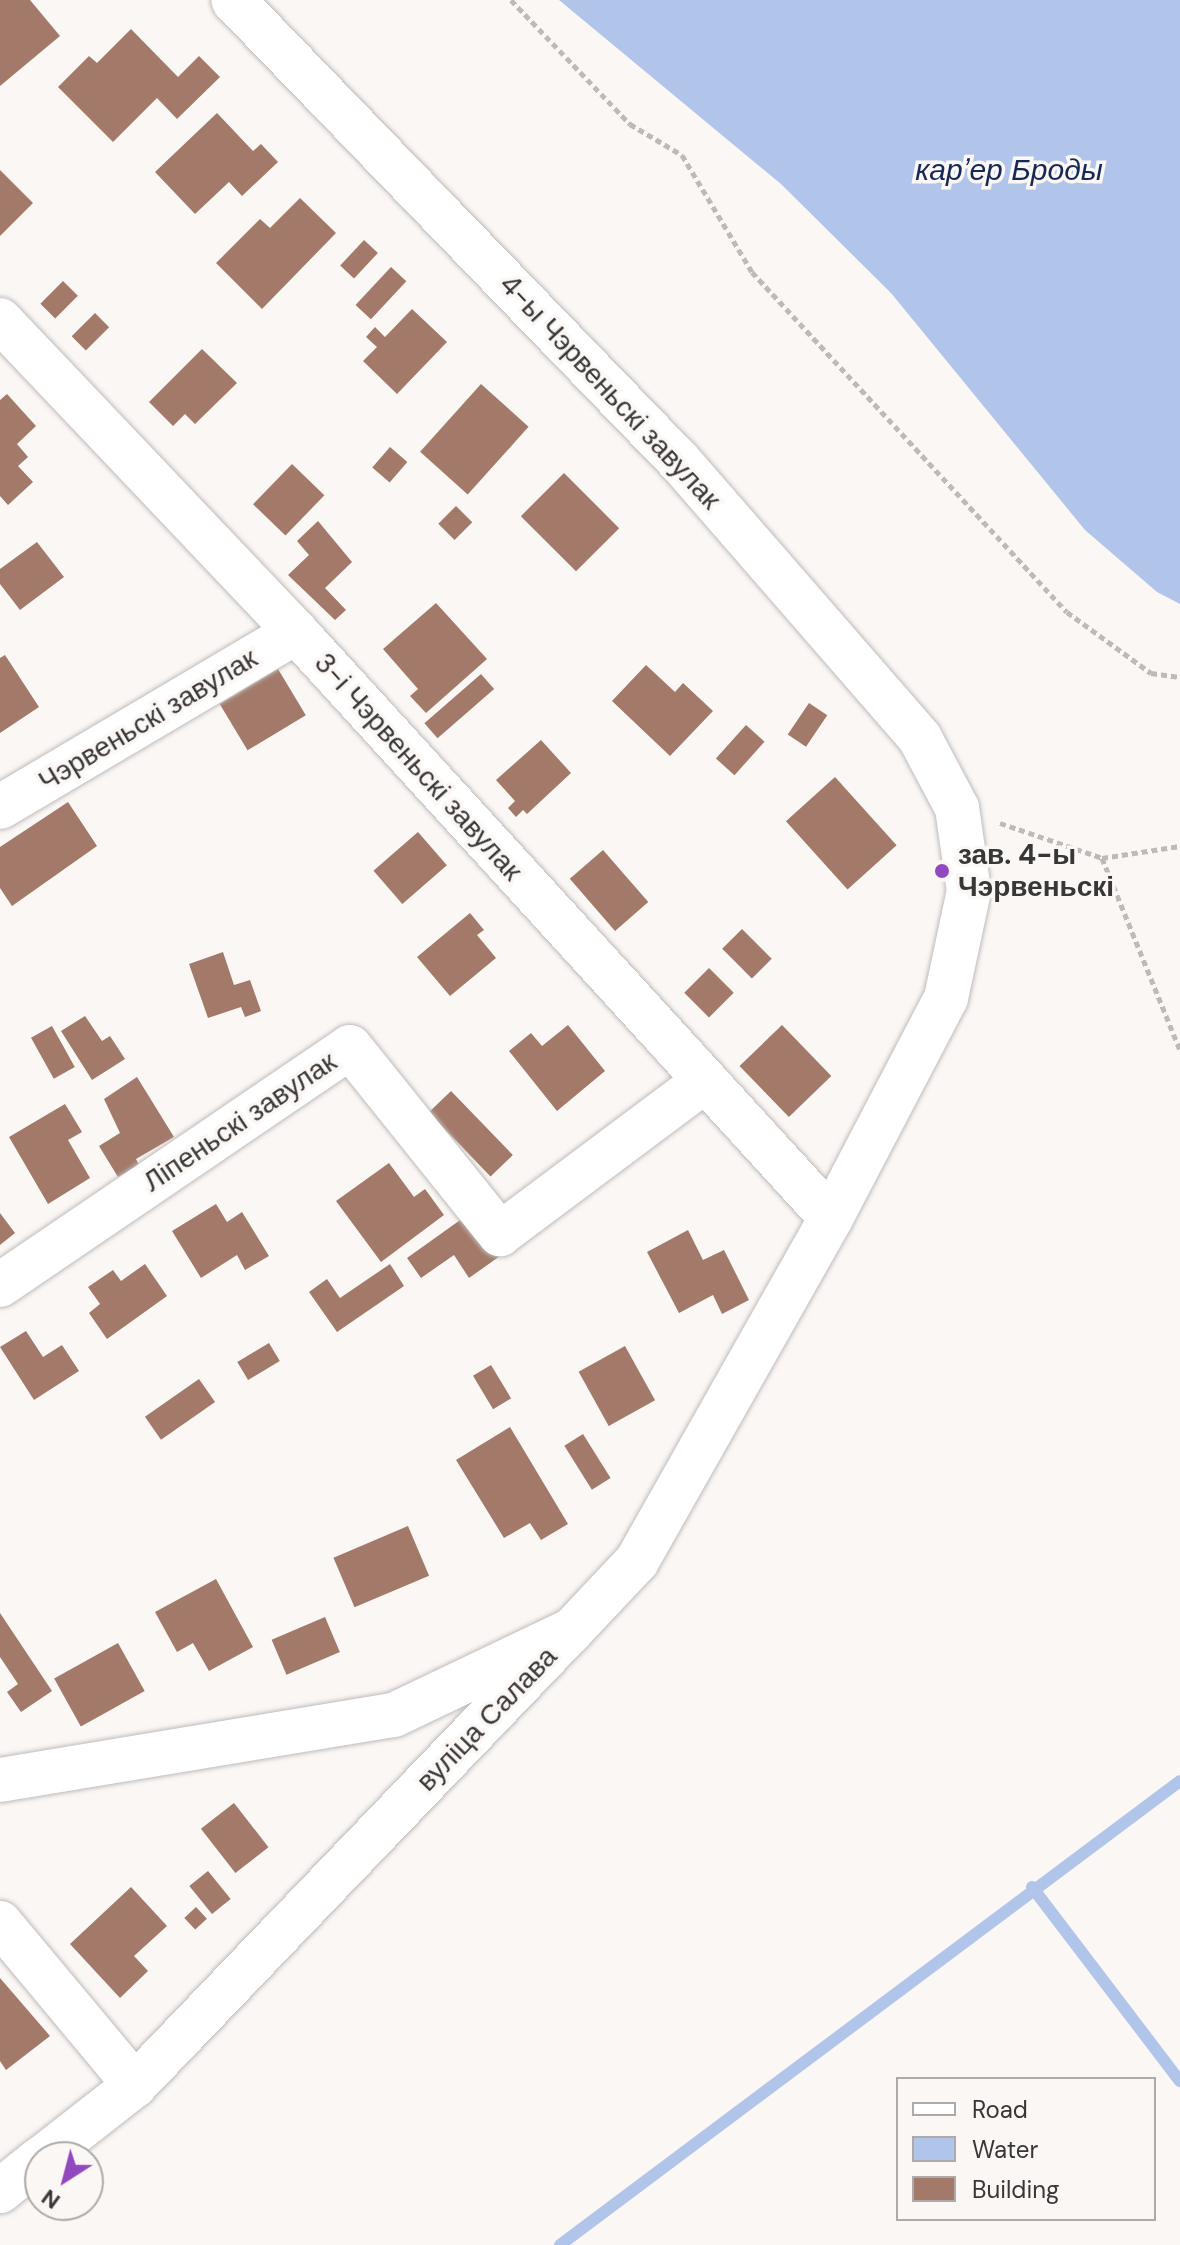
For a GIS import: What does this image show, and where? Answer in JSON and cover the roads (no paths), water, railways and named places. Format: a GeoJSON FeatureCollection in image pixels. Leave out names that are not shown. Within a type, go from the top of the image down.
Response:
{"type":"FeatureCollection","features":[{"type":"Feature","properties":{"kind":"street","name":"4-ы Чэрвеньскі завулак"},"geometry":{"type":"LineString","coordinates":[[233,0],[679,461],[920,738],[957,808],[969,891],[946,998],[831,1218],[637,1561],[572,1630]]}},
{"type":"Feature","properties":{"kind":"street","name":"3-і Чэрвеньскі завулак"},"geometry":{"type":"LineString","coordinates":[[0,320],[296,632],[703,1082],[831,1218]]}},
{"type":"Feature","properties":{"kind":"street","name":"Чэрвеньскі завулак"},"geometry":{"type":"LineString","coordinates":[[0,807],[296,632]]}},
{"type":"Feature","properties":{"kind":"street","name":"Ліпеньскі завулак"},"geometry":{"type":"LineString","coordinates":[[0,1285],[350,1047],[500,1234],[703,1082]]}},
{"type":"Feature","properties":{"kind":"street","name":"вуліца Салава"},"geometry":{"type":"LineString","coordinates":[[0,1780],[394,1715],[572,1630]]}},
{"type":"Feature","properties":{"kind":"street","name":"вуліца Салава"},"geometry":{"type":"LineString","coordinates":[[64,2141],[135,2085],[572,1630]]}},
{"type":"Feature","properties":{"kind":"street"},"geometry":{"type":"LineString","coordinates":[[0,1923],[135,2085]]}},
{"type":"Feature","properties":{"kind":"street","name":"вуліца Салава"},"geometry":{"type":"LineString","coordinates":[[0,2191],[24,2172]]}},
{"type":"Feature","properties":{"kind":"water","name":"карʼер Броды"},"geometry":{"type":"Polygon","coordinates":[[[559,0],[1180,0],[1180,604],[1157,592],[1085,530],[891,293],[781,184],[559,0]]]}},
{"type":"Feature","properties":{"kind":"waterway"},"geometry":{"type":"LineString","coordinates":[[560,2245],[1180,1781]]}},
{"type":"Feature","properties":{"kind":"waterway"},"geometry":{"type":"LineString","coordinates":[[1032,1887],[1180,2081]]}},
{"type":"Feature","properties":{"kind":"place","name":"зав. 4-ы Чэрвеньскі"},"geometry":{"type":"Point","coordinates":[942,871]}}]}
